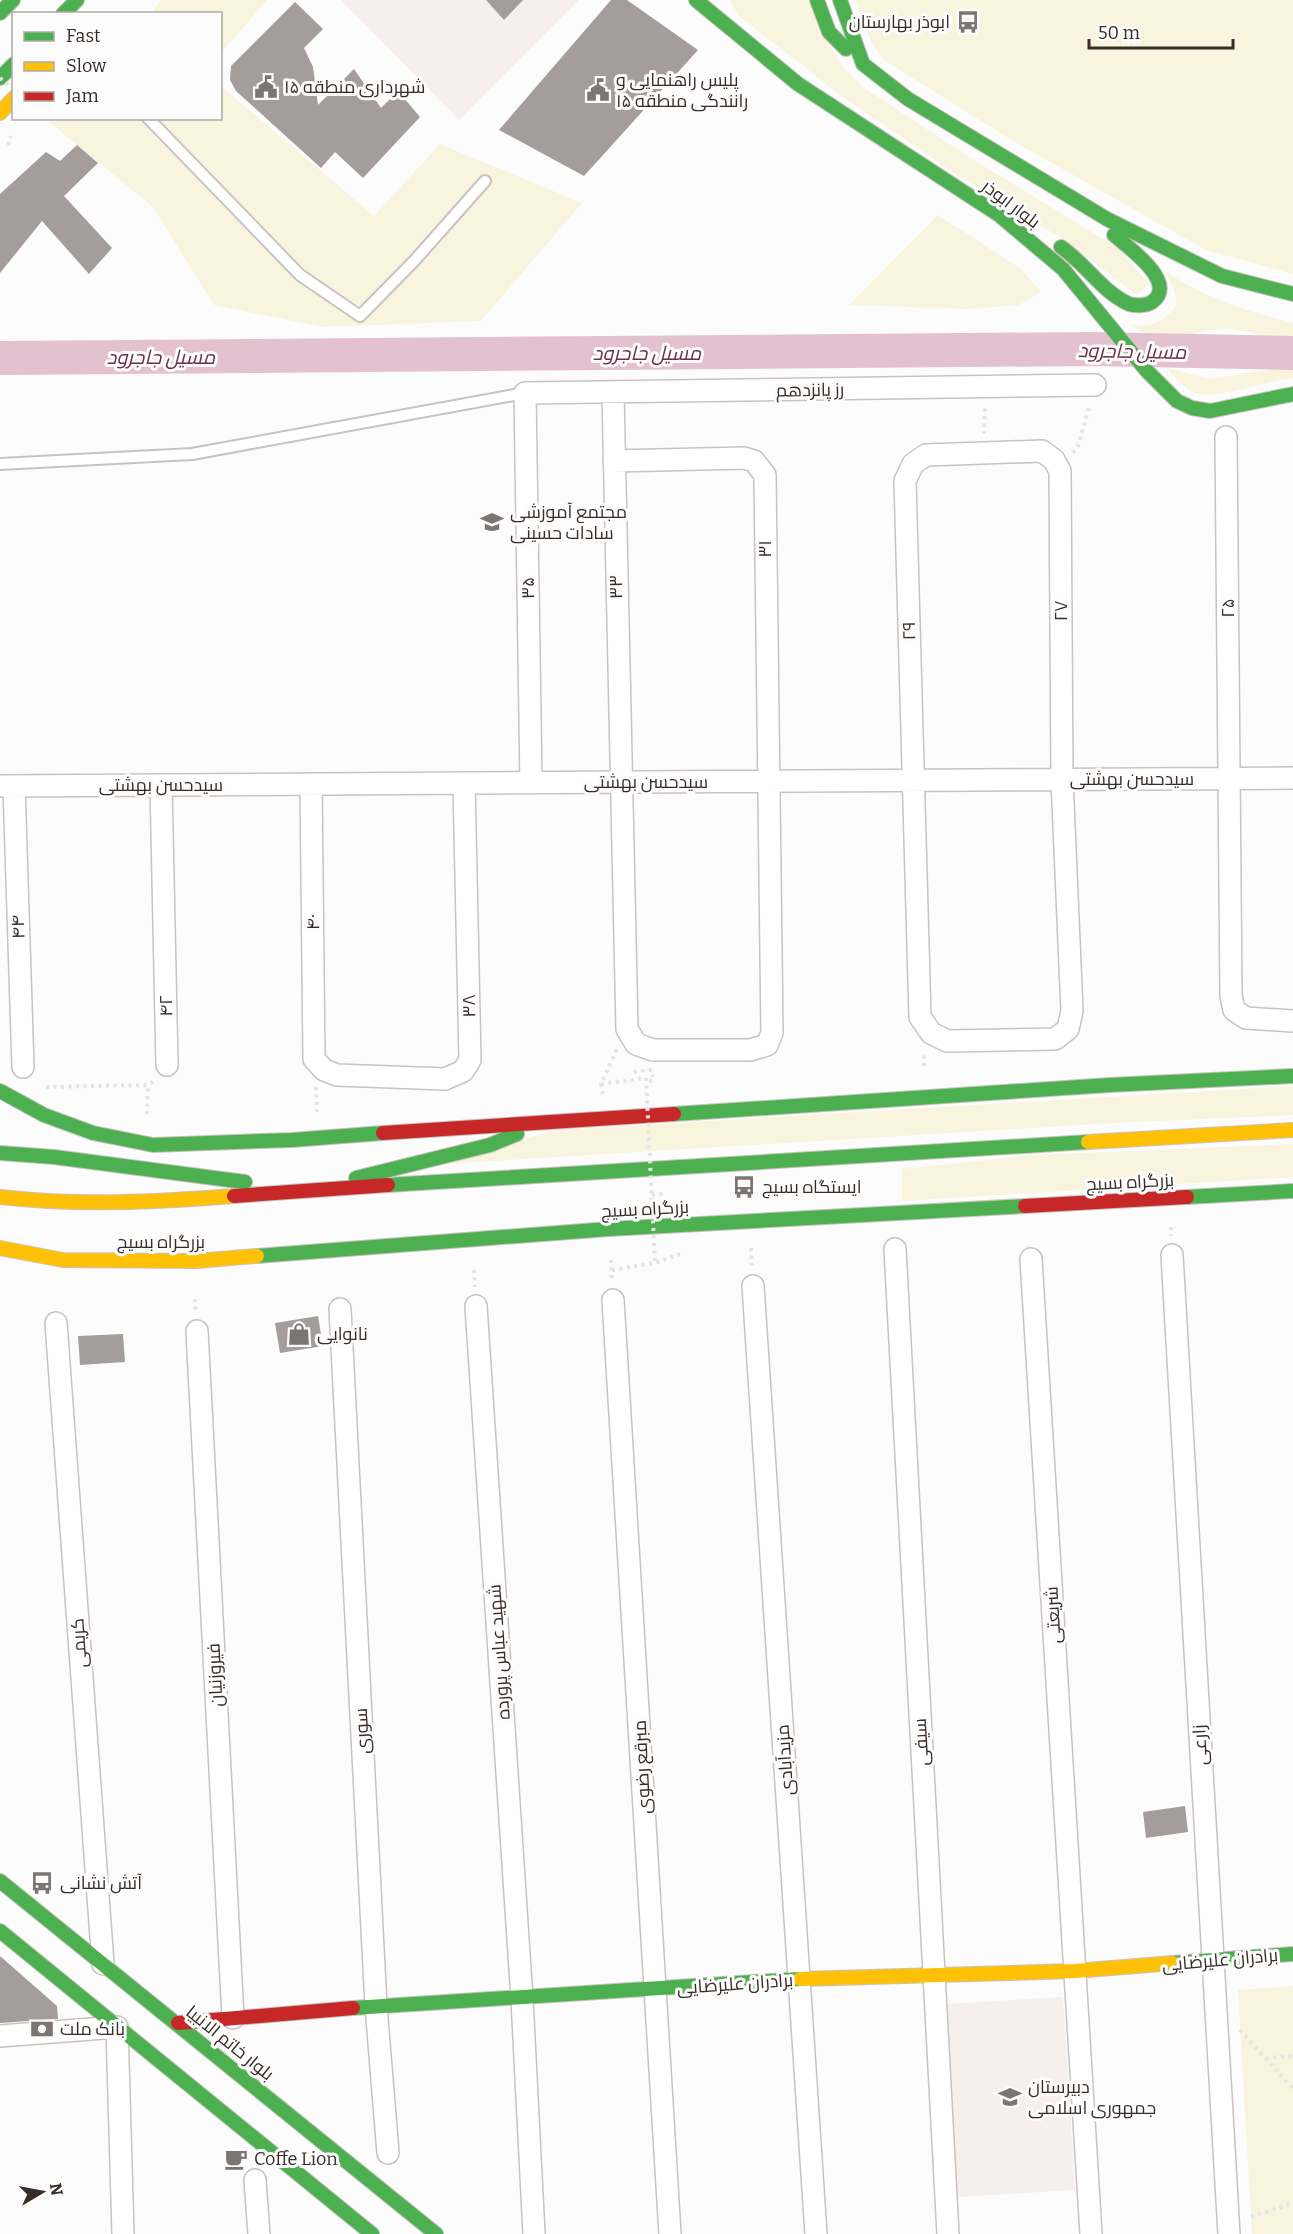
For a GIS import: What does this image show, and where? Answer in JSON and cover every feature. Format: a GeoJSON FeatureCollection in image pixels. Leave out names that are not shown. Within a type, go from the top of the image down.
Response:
{"type":"FeatureCollection","features":[{"type":"Feature","properties":{"kind":"main road"},"geometry":{"type":"LineString","coordinates":[[0,13],[13,0]]}},
{"type":"Feature","properties":{"kind":"main road"},"geometry":{"type":"LineString","coordinates":[[65,12],[77,0]]}},
{"type":"Feature","properties":{"kind":"main road","name":"بلوار ابوذر"},"geometry":{"type":"LineString","coordinates":[[696,0],[798,84],[999,215],[1063,269],[1146,370],[1177,401],[1192,408],[1210,411],[1293,394]]}},
{"type":"Feature","properties":{"kind":"main road","name":"بلوار ابوذر"},"geometry":{"type":"LineString","coordinates":[[817,0],[829,32],[863,64],[908,99],[1087,207],[1222,276],[1293,294]]}},
{"type":"Feature","properties":{"kind":"main road"},"geometry":{"type":"LineString","coordinates":[[840,0],[863,64]]}},
{"type":"Feature","properties":{"kind":"main road"},"geometry":{"type":"LineString","coordinates":[[726,8],[740,28],[798,84]]}},
{"type":"Feature","properties":{"kind":"main road"},"geometry":{"type":"LineString","coordinates":[[0,78],[12,66]]}},
{"type":"Feature","properties":{"kind":"main road"},"geometry":{"type":"LineString","coordinates":[[0,113],[12,100]]}},
{"type":"Feature","properties":{"kind":"main road"},"geometry":{"type":"LineString","coordinates":[[999,215],[1076,255],[1129,303],[1141,306],[1152,302],[1159,294],[1160,283],[1154,271],[1087,207]]}},
{"type":"Feature","properties":{"kind":"main road"},"geometry":{"type":"LineString","coordinates":[[0,1090],[44,1115],[93,1133],[153,1145],[292,1140],[1110,1085],[1293,1076]]}},
{"type":"Feature","properties":{"kind":"main road"},"geometry":{"type":"LineString","coordinates":[[0,1153],[54,1156],[307,1190],[490,1145],[548,1122]]}},
{"type":"Feature","properties":{"kind":"main road"},"geometry":{"type":"LineString","coordinates":[[0,1197],[50,1203],[132,1204],[515,1175],[1293,1130]]}},
{"type":"Feature","properties":{"kind":"main road"},"geometry":{"type":"LineString","coordinates":[[15,1141],[54,1156]]}},
{"type":"Feature","properties":{"kind":"main road","name":"بزرگراه بسیج"},"geometry":{"type":"LineString","coordinates":[[0,1248],[63,1260],[196,1261],[609,1229],[1293,1191]]}},
{"type":"Feature","properties":{"kind":"main road"},"geometry":{"type":"LineString","coordinates":[[0,1262],[63,1260]]}},
{"type":"Feature","properties":{"kind":"main road","name":"بلوار خاتم الانبیا"},"geometry":{"type":"LineString","coordinates":[[0,1881],[436,2234]]}},
{"type":"Feature","properties":{"kind":"main road"},"geometry":{"type":"LineString","coordinates":[[0,1931],[127,2026],[372,2234]]}},
{"type":"Feature","properties":{"kind":"main road","name":"برادران علیرضایی"},"geometry":{"type":"LineString","coordinates":[[157,2024],[376,2006],[522,1999],[799,1979],[1075,1971],[1293,1954]]}},
{"type":"Feature","properties":{"kind":"street","name":"رز پانزدهم"},"geometry":{"type":"LineString","coordinates":[[525,393],[1095,385]]}},
{"type":"Feature","properties":{"kind":"street","name":"۳۵"},"geometry":{"type":"LineString","coordinates":[[525,393],[531,783]]}},
{"type":"Feature","properties":{"kind":"street","name":"۳۳"},"geometry":{"type":"LineString","coordinates":[[613,393],[627,1029]]}},
{"type":"Feature","properties":{"kind":"street","name":"۲۵"},"geometry":{"type":"LineString","coordinates":[[1226,437],[1231,996],[1234,1010],[1245,1018],[1293,1021]]}},
{"type":"Feature","properties":{"kind":"street"},"geometry":{"type":"LineString","coordinates":[[983,453],[1042,451],[1054,460],[1059,471]]}},
{"type":"Feature","properties":{"kind":"street","name":"۲۹"},"geometry":{"type":"LineString","coordinates":[[920,1017],[905,481],[914,464],[926,455],[983,453]]}},
{"type":"Feature","properties":{"kind":"street","name":"۳۱"},"geometry":{"type":"LineString","coordinates":[[614,461],[744,458],[754,461],[765,475],[767,781]]}},
{"type":"Feature","properties":{"kind":"street","name":"۲۷"},"geometry":{"type":"LineString","coordinates":[[920,1017],[931,1033],[947,1041],[1054,1040],[1068,1029],[1072,1011],[1062,779],[1059,471]]}},
{"type":"Feature","properties":{"kind":"street","name":"سیدحسن بهشتی"},"geometry":{"type":"LineString","coordinates":[[7,786],[1293,778]]}},
{"type":"Feature","properties":{"kind":"street"},"geometry":{"type":"LineString","coordinates":[[627,1029],[636,1044],[653,1050],[750,1050],[767,1045],[772,1034],[767,781]]}},
{"type":"Feature","properties":{"kind":"street","name":"۳۸"},"geometry":{"type":"LineString","coordinates":[[314,1059],[324,1070],[337,1075],[445,1078],[463,1071],[470,1060],[464,783]]}},
{"type":"Feature","properties":{"kind":"street","name":"۴۰"},"geometry":{"type":"LineString","coordinates":[[311,784],[314,1059]]}},
{"type":"Feature","properties":{"kind":"street","name":"۴۲"},"geometry":{"type":"LineString","coordinates":[[161,785],[168,1065]]}},
{"type":"Feature","properties":{"kind":"street","name":"۴۴"},"geometry":{"type":"LineString","coordinates":[[7,786],[23,1067]]}},
{"type":"Feature","properties":{"kind":"street","name":"سیفی"},"geometry":{"type":"LineString","coordinates":[[895,1249],[948,2234]]}},
{"type":"Feature","properties":{"kind":"street","name":"زارعی"},"geometry":{"type":"LineString","coordinates":[[1172,1255],[1229,2234]]}},
{"type":"Feature","properties":{"kind":"street","name":"شریعتی"},"geometry":{"type":"LineString","coordinates":[[1031,1258],[1091,2234]]}},
{"type":"Feature","properties":{"kind":"street","name":"مزیدآبادی"},"geometry":{"type":"LineString","coordinates":[[753,1286],[816,2234]]}},
{"type":"Feature","properties":{"kind":"street","name":"مبرقع رضوی"},"geometry":{"type":"LineString","coordinates":[[614,1300],[670,2234]]}},
{"type":"Feature","properties":{"kind":"street","name":"شهید عباس پرورده"},"geometry":{"type":"LineString","coordinates":[[476,1306],[522,1999],[534,2234]]}},
{"type":"Feature","properties":{"kind":"street","name":"سوری"},"geometry":{"type":"LineString","coordinates":[[340,1309],[376,2006],[388,2153]]}},
{"type":"Feature","properties":{"kind":"street","name":"کریمی"},"geometry":{"type":"LineString","coordinates":[[56,1323],[103,1964]]}},
{"type":"Feature","properties":{"kind":"street","name":"فیروزنیان"},"geometry":{"type":"LineString","coordinates":[[197,1332],[233,2018]]}},
{"type":"Feature","properties":{"kind":"street"},"geometry":{"type":"LineString","coordinates":[[0,2036],[127,2026],[123,2234]]}},
{"type":"Feature","properties":{"kind":"street"},"geometry":{"type":"LineString","coordinates":[[255,2180],[259,2234]]}},
{"type":"Feature","properties":{"kind":"lane"},"geometry":{"type":"LineString","coordinates":[[150,120],[300,275],[360,316],[415,260],[485,181]]}},
{"type":"Feature","properties":{"kind":"lane"},"geometry":{"type":"LineString","coordinates":[[0,464],[192,454],[525,393]]}},
{"type":"Feature","properties":{"kind":"lane"},"geometry":{"type":"LineString","coordinates":[[284,1265],[298,1253]]}},
{"type":"Feature","properties":{"kind":"lane"},"geometry":{"type":"LineString","coordinates":[[83,1260],[98,1271]]}},
{"type":"Feature","properties":{"kind":"path"},"geometry":{"type":"LineString","coordinates":[[0,78],[12,88]]}},
{"type":"Feature","properties":{"kind":"path"},"geometry":{"type":"LineString","coordinates":[[1059,471],[1078,446],[1095,385]]}},
{"type":"Feature","properties":{"kind":"path"},"geometry":{"type":"LineString","coordinates":[[983,453],[985,387]]}},
{"type":"Feature","properties":{"kind":"path"},"geometry":{"type":"LineString","coordinates":[[609,1119],[601,1084],[627,1029]]}},
{"type":"Feature","properties":{"kind":"path"},"geometry":{"type":"LineString","coordinates":[[23,1067],[31,1080],[44,1087],[148,1085],[160,1077],[168,1065]]}},
{"type":"Feature","properties":{"kind":"path"},"geometry":{"type":"LineString","coordinates":[[601,1084],[653,1081],[652,1070],[634,1072]]}},
{"type":"Feature","properties":{"kind":"path"},"geometry":{"type":"LineString","coordinates":[[646,1080],[655,1263]]}},
{"type":"Feature","properties":{"kind":"path"},"geometry":{"type":"LineString","coordinates":[[147,1114],[148,1085]]}},
{"type":"Feature","properties":{"kind":"path"},"geometry":{"type":"LineString","coordinates":[[612,1270],[655,1263],[680,1254]]}},
{"type":"Feature","properties":{"kind":"path"},"geometry":{"type":"LineString","coordinates":[[1240,2030],[1293,2089]]}},
{"type":"Feature","properties":{"kind":"path"},"geometry":{"type":"LineString","coordinates":[[1266,2058],[1293,2056]]}},
{"type":"Feature","properties":{"kind":"path"},"geometry":{"type":"LineString","coordinates":[[1251,2217],[1293,2203]]}},
{"type":"Feature","properties":{"kind":"shaded area"},"geometry":{"type":"Polygon","coordinates":[[[161,0],[267,0],[222,52],[222,12],[153,12],[161,0]]]}},
{"type":"Feature","properties":{"kind":"shaded area"},"geometry":{"type":"Polygon","coordinates":[[[341,0],[579,0],[459,120],[341,0]]]}},
{"type":"Feature","properties":{"kind":"shaded area"},"geometry":{"type":"Polygon","coordinates":[[[730,0],[809,0],[827,41],[844,68],[864,88],[969,157],[1119,249],[1149,284],[1137,295],[1066,241],[960,177],[840,95],[738,15],[730,0]]]}},
{"type":"Feature","properties":{"kind":"shaded area"},"geometry":{"type":"Polygon","coordinates":[[[856,0],[1293,0],[1293,274],[1206,250],[1013,141],[884,60],[872,44],[856,0]]]}},
{"type":"Feature","properties":{"kind":"shaded area"},"geometry":{"type":"Polygon","coordinates":[[[222,87],[374,216],[440,144],[582,203],[481,321],[324,327],[214,305],[153,207],[49,122],[60,120],[222,120],[222,87]]]}},
{"type":"Feature","properties":{"kind":"shaded area"},"geometry":{"type":"Polygon","coordinates":[[[938,215],[1021,269],[1041,292],[1019,305],[967,309],[849,305],[938,215]]]}},
{"type":"Feature","properties":{"kind":"shaded area"},"geometry":{"type":"Polygon","coordinates":[[[1165,271],[1212,297],[1293,323],[1293,344],[1228,329],[1205,331],[1174,338],[1164,338],[1142,332],[1129,324],[1144,326],[1156,323],[1167,316],[1177,305],[1174,290],[1165,271]]]}},
{"type":"Feature","properties":{"kind":"shaded area"},"geometry":{"type":"Polygon","coordinates":[[[1165,367],[1209,379],[1274,369],[1293,369],[1293,378],[1208,395],[1198,394],[1184,387],[1165,367]]]}},
{"type":"Feature","properties":{"kind":"shaded area"},"geometry":{"type":"Polygon","coordinates":[[[1293,1086],[1293,1115],[1112,1123],[427,1165],[557,1130],[1293,1086]]]}},
{"type":"Feature","properties":{"kind":"shaded area"},"geometry":{"type":"Polygon","coordinates":[[[1293,1144],[1293,1177],[902,1201],[902,1169],[1034,1155],[1293,1144]]]}},
{"type":"Feature","properties":{"kind":"shaded area"},"geometry":{"type":"Polygon","coordinates":[[[1293,1986],[1293,2234],[1252,2234],[1238,1990],[1293,1986]]]}},
{"type":"Feature","properties":{"kind":"shaded area","name":"دبیرستان جمهوری اسلامی"},"geometry":{"type":"Polygon","coordinates":[[[1063,1997],[1075,2190],[958,2197],[946,2004],[1063,1997]]]}},
{"type":"Feature","properties":{"kind":"building"},"geometry":{"type":"Polygon","coordinates":[[[486,0],[523,0],[504,20],[486,0]]]}},
{"type":"Feature","properties":{"kind":"building","name":"پلیس راهنمایی و رانندگی منطقه ۱۵"},"geometry":{"type":"Polygon","coordinates":[[[611,0],[627,0],[698,50],[584,176],[499,130],[611,0]]]}},
{"type":"Feature","properties":{"kind":"building","name":"شهرداری منطقه ۱۵"},"geometry":{"type":"Polygon","coordinates":[[[295,2],[323,29],[304,48],[313,67],[318,105],[354,69],[381,108],[398,91],[420,117],[363,178],[335,152],[321,168],[236,91],[230,80],[231,66],[295,2]]]}},
{"type":"Feature","properties":{"kind":"building"},"geometry":{"type":"Polygon","coordinates":[[[77,145],[98,163],[64,196],[112,248],[89,274],[42,221],[0,273],[0,194],[46,152],[60,161],[77,145]]]}},
{"type":"Feature","properties":{"kind":"building","name":"نانوایی"},"geometry":{"type":"Polygon","coordinates":[[[318,1316],[323,1346],[280,1353],[275,1323],[318,1316]]]}},
{"type":"Feature","properties":{"kind":"building"},"geometry":{"type":"Polygon","coordinates":[[[123,1334],[125,1362],[80,1365],[78,1336],[123,1334]]]}},
{"type":"Feature","properties":{"kind":"building"},"geometry":{"type":"Polygon","coordinates":[[[1185,1806],[1188,1832],[1146,1838],[1143,1812],[1185,1806]]]}},
{"type":"Feature","properties":{"kind":"building"},"geometry":{"type":"Polygon","coordinates":[[[0,1956],[57,2006],[58,2019],[0,2023],[0,1956]]]}},
{"type":"Feature","properties":{"kind":"waterway","name":"مسیل جاجرود"},"geometry":{"type":"LineString","coordinates":[[0,358],[1092,349],[1293,353]]}},
{"type":"Feature","properties":{"kind":"traffic: fast"},"geometry":{"type":"LineString","coordinates":[[0,13],[13,0]]}},
{"type":"Feature","properties":{"kind":"traffic: fast"},"geometry":{"type":"LineString","coordinates":[[65,12],[77,0]]}},
{"type":"Feature","properties":{"kind":"traffic: fast"},"geometry":{"type":"LineString","coordinates":[[696,0],[798,84],[999,215],[1063,269],[1146,370],[1177,401],[1192,408],[1210,411],[1293,394]]}},
{"type":"Feature","properties":{"kind":"traffic: fast"},"geometry":{"type":"LineString","coordinates":[[817,0],[829,32],[846,49]]}},
{"type":"Feature","properties":{"kind":"traffic: fast"},"geometry":{"type":"LineString","coordinates":[[840,0],[863,64],[908,99],[1107,219],[1222,276],[1293,294]]}},
{"type":"Feature","properties":{"kind":"traffic: fast"},"geometry":{"type":"LineString","coordinates":[[0,78],[12,66]]}},
{"type":"Feature","properties":{"kind":"traffic: fast"},"geometry":{"type":"LineString","coordinates":[[1061,247],[1119,299],[1135,305],[1152,302],[1159,294],[1156,276],[1139,256],[1114,235]]}},
{"type":"Feature","properties":{"kind":"traffic: fast"},"geometry":{"type":"LineString","coordinates":[[674,1114],[1110,1085],[1293,1076]]}},
{"type":"Feature","properties":{"kind":"traffic: fast"},"geometry":{"type":"LineString","coordinates":[[0,1091],[44,1115],[93,1133],[153,1145],[292,1140],[383,1133]]}},
{"type":"Feature","properties":{"kind":"traffic: fast"},"geometry":{"type":"LineString","coordinates":[[356,1178],[490,1145],[517,1134]]}},
{"type":"Feature","properties":{"kind":"traffic: fast"},"geometry":{"type":"LineString","coordinates":[[388,1185],[1088,1142]]}},
{"type":"Feature","properties":{"kind":"traffic: fast"},"geometry":{"type":"LineString","coordinates":[[0,1153],[54,1157],[245,1182]]}},
{"type":"Feature","properties":{"kind":"traffic: fast"},"geometry":{"type":"LineString","coordinates":[[1187,1197],[1293,1191]]}},
{"type":"Feature","properties":{"kind":"traffic: fast"},"geometry":{"type":"LineString","coordinates":[[257,1256],[609,1229],[1025,1206]]}},
{"type":"Feature","properties":{"kind":"traffic: fast"},"geometry":{"type":"LineString","coordinates":[[0,1881],[436,2234]]}},
{"type":"Feature","properties":{"kind":"traffic: fast"},"geometry":{"type":"LineString","coordinates":[[0,1931],[372,2234]]}},
{"type":"Feature","properties":{"kind":"traffic: fast"},"geometry":{"type":"LineString","coordinates":[[1173,1963],[1293,1954]]}},
{"type":"Feature","properties":{"kind":"traffic: fast"},"geometry":{"type":"LineString","coordinates":[[353,2008],[800,1979]]}},
{"type":"Feature","properties":{"kind":"traffic: slow"},"geometry":{"type":"LineString","coordinates":[[0,113],[12,100]]}},
{"type":"Feature","properties":{"kind":"traffic: slow"},"geometry":{"type":"LineString","coordinates":[[1088,1142],[1293,1130]]}},
{"type":"Feature","properties":{"kind":"traffic: slow"},"geometry":{"type":"LineString","coordinates":[[0,1197],[117,1202],[234,1196]]}},
{"type":"Feature","properties":{"kind":"traffic: slow"},"geometry":{"type":"LineString","coordinates":[[0,1248],[63,1260],[196,1261],[257,1256]]}},
{"type":"Feature","properties":{"kind":"traffic: slow"},"geometry":{"type":"LineString","coordinates":[[800,1979],[1075,1971],[1173,1963]]}},
{"type":"Feature","properties":{"kind":"traffic: jam"},"geometry":{"type":"LineString","coordinates":[[383,1133],[674,1114]]}},
{"type":"Feature","properties":{"kind":"traffic: jam"},"geometry":{"type":"LineString","coordinates":[[234,1196],[388,1185]]}},
{"type":"Feature","properties":{"kind":"traffic: jam"},"geometry":{"type":"LineString","coordinates":[[1025,1206],[1187,1197]]}},
{"type":"Feature","properties":{"kind":"traffic: jam"},"geometry":{"type":"LineString","coordinates":[[178,2023],[353,2008]]}},
{"type":"Feature","properties":{"kind":"place","name":"ابوذر بهارستان"},"geometry":{"type":"Point","coordinates":[968,22]}},
{"type":"Feature","properties":{"kind":"place","name":"شهرداری منطقه ۱۵"},"geometry":{"type":"Point","coordinates":[266,87]}},
{"type":"Feature","properties":{"kind":"place","name":"پلیس راهنمایی و رانندگی منطقه ۱۵"},"geometry":{"type":"Point","coordinates":[598,90]}},
{"type":"Feature","properties":{"kind":"place","name":"مجتمع آموزشی سادات حسینی"},"geometry":{"type":"Point","coordinates":[492,522]}},
{"type":"Feature","properties":{"kind":"place","name":"ایستگاه بسیج"},"geometry":{"type":"Point","coordinates":[744,1187]}},
{"type":"Feature","properties":{"kind":"place","name":"نانوایی"},"geometry":{"type":"Point","coordinates":[299,1334]}},
{"type":"Feature","properties":{"kind":"place","name":"آتش نشانی"},"geometry":{"type":"Point","coordinates":[42,1883]}},
{"type":"Feature","properties":{"kind":"place","name":"بانک ملت"},"geometry":{"type":"Point","coordinates":[42,2029]}},
{"type":"Feature","properties":{"kind":"place","name":"دبیرستان جمهوری اسلامی"},"geometry":{"type":"Point","coordinates":[1010,2097]}},
{"type":"Feature","properties":{"kind":"place","name":"Coffe Lion"},"geometry":{"type":"Point","coordinates":[236,2159]}}]}
